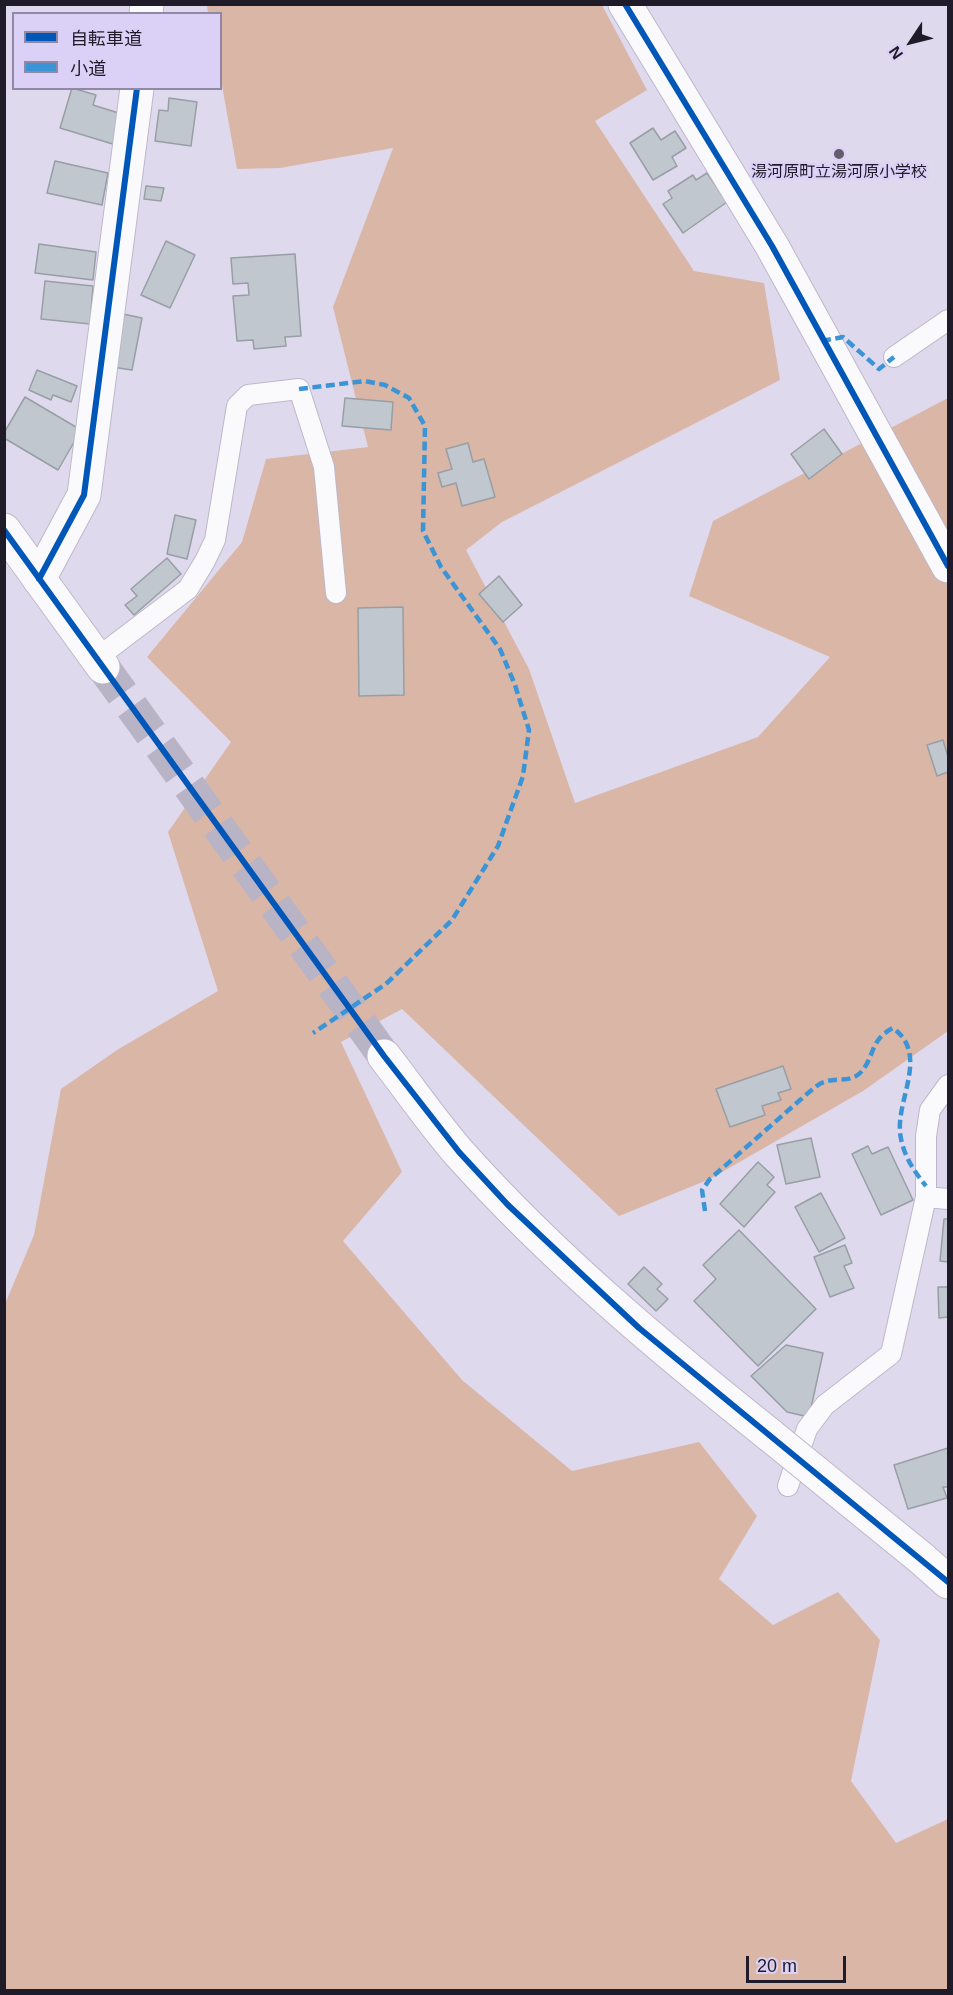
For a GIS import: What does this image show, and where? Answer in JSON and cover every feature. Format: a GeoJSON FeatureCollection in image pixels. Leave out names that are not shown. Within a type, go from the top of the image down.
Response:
{"type":"FeatureCollection","features":[{"type":"Feature","properties":{"kind":"street"},"geometry":{"type":"LineString","coordinates":[[625,4],[772,246],[948,566]]}},
{"type":"Feature","properties":{"kind":"street"},"geometry":{"type":"LineString","coordinates":[[39,579],[84,495],[136,90]]}},
{"type":"Feature","properties":{"kind":"street"},"geometry":{"type":"LineString","coordinates":[[4,530],[100,663]]}},
{"type":"Feature","properties":{"kind":"street"},"geometry":{"type":"LineString","coordinates":[[384,1056],[459,1152],[507,1204],[639,1328],[948,1582]]}},
{"type":"Feature","properties":{"kind":"lane"},"geometry":{"type":"LineString","coordinates":[[894,357],[948,320]]}},
{"type":"Feature","properties":{"kind":"lane"},"geometry":{"type":"LineString","coordinates":[[100,663],[188,589],[205,561],[215,540],[237,406],[248,395],[299,389],[324,468],[336,593]]}},
{"type":"Feature","properties":{"kind":"lane"},"geometry":{"type":"LineString","coordinates":[[788,1486],[807,1428],[825,1405],[891,1354],[926,1197],[926,1136],[930,1110],[948,1085]]}},
{"type":"Feature","properties":{"kind":"lane"},"geometry":{"type":"LineString","coordinates":[[926,1197],[948,1198]]}},
{"type":"Feature","properties":{"kind":"shaded area"},"geometry":{"type":"Polygon","coordinates":[[[207,5],[602,5],[647,90],[595,121],[694,271],[764,283],[780,380],[502,522],[466,550],[529,669],[575,803],[758,737],[830,657],[689,596],[713,521],[948,398],[948,1031],[863,1091],[710,1179],[619,1216],[402,1009],[341,1042],[402,1172],[343,1241],[462,1380],[572,1471],[699,1442],[757,1516],[719,1579],[773,1625],[838,1592],[880,1640],[851,1781],[896,1843],[948,1819],[948,1990],[5,1990],[5,1304],[34,1235],[61,1089],[117,1050],[218,991],[168,832],[231,742],[147,657],[242,542],[266,459],[368,447],[333,307],[393,148],[280,168],[237,169],[222,86],[222,12],[208,12],[207,5]]]}},
{"type":"Feature","properties":{"kind":"building"},"geometry":{"type":"Polygon","coordinates":[[[71,90],[96,95],[93,105],[125,115],[116,145],[60,128],[71,90]]]}},
{"type":"Feature","properties":{"kind":"building"},"geometry":{"type":"Polygon","coordinates":[[[169,98],[197,102],[191,146],[155,141],[159,110],[168,111],[169,98]]]}},
{"type":"Feature","properties":{"kind":"building"},"geometry":{"type":"Polygon","coordinates":[[[653,128],[661,140],[675,131],[686,148],[672,157],[677,166],[653,180],[630,143],[653,128]]]}},
{"type":"Feature","properties":{"kind":"building"},"geometry":{"type":"Polygon","coordinates":[[[55,161],[108,173],[102,205],[47,193],[55,161]]]}},
{"type":"Feature","properties":{"kind":"building"},"geometry":{"type":"Polygon","coordinates":[[[707,173],[727,202],[683,233],[663,204],[672,198],[668,191],[693,175],[696,180],[707,173]]]}},
{"type":"Feature","properties":{"kind":"building"},"geometry":{"type":"Polygon","coordinates":[[[146,186],[164,188],[161,201],[144,199],[146,186]]]}},
{"type":"Feature","properties":{"kind":"building"},"geometry":{"type":"Polygon","coordinates":[[[166,241],[195,255],[170,308],[141,295],[166,241]]]}},
{"type":"Feature","properties":{"kind":"building"},"geometry":{"type":"Polygon","coordinates":[[[39,244],[96,252],[93,280],[35,273],[39,244]]]}},
{"type":"Feature","properties":{"kind":"building"},"geometry":{"type":"Polygon","coordinates":[[[295,254],[301,336],[285,337],[286,346],[254,349],[253,340],[237,341],[233,296],[249,295],[248,283],[233,284],[231,258],[295,254]]]}},
{"type":"Feature","properties":{"kind":"building"},"geometry":{"type":"Polygon","coordinates":[[[45,281],[93,286],[90,324],[41,319],[45,281]]]}},
{"type":"Feature","properties":{"kind":"building"},"geometry":{"type":"Polygon","coordinates":[[[123,314],[142,318],[132,370],[112,367],[123,314]]]}},
{"type":"Feature","properties":{"kind":"building"},"geometry":{"type":"Polygon","coordinates":[[[37,370],[77,386],[71,402],[53,395],[51,400],[29,390],[37,370]]]}},
{"type":"Feature","properties":{"kind":"building"},"geometry":{"type":"Polygon","coordinates":[[[25,397],[81,430],[58,470],[4,438],[4,433],[25,397]]]}},
{"type":"Feature","properties":{"kind":"building"},"geometry":{"type":"Polygon","coordinates":[[[345,398],[393,402],[391,430],[342,426],[345,398]]]}},
{"type":"Feature","properties":{"kind":"building"},"geometry":{"type":"Polygon","coordinates":[[[824,429],[842,454],[809,479],[791,454],[824,429]]]}},
{"type":"Feature","properties":{"kind":"building"},"geometry":{"type":"Polygon","coordinates":[[[468,443],[473,462],[484,459],[495,497],[462,506],[456,483],[442,487],[438,473],[452,469],[446,449],[468,443]]]}},
{"type":"Feature","properties":{"kind":"building"},"geometry":{"type":"Polygon","coordinates":[[[175,515],[196,520],[187,559],[167,554],[175,515]]]}},
{"type":"Feature","properties":{"kind":"building"},"geometry":{"type":"Polygon","coordinates":[[[167,558],[181,574],[134,615],[125,605],[137,596],[131,589],[167,558]]]}},
{"type":"Feature","properties":{"kind":"building"},"geometry":{"type":"Polygon","coordinates":[[[499,576],[522,605],[503,622],[479,594],[499,576]]]}},
{"type":"Feature","properties":{"kind":"building"},"geometry":{"type":"Polygon","coordinates":[[[403,607],[404,695],[359,696],[358,608],[403,607]]]}},
{"type":"Feature","properties":{"kind":"building"},"geometry":{"type":"Polygon","coordinates":[[[943,740],[948,757],[948,772],[937,776],[927,745],[943,740]]]}},
{"type":"Feature","properties":{"kind":"building"},"geometry":{"type":"Polygon","coordinates":[[[783,1066],[791,1089],[778,1093],[781,1100],[762,1106],[765,1115],[730,1127],[716,1089],[783,1066]]]}},
{"type":"Feature","properties":{"kind":"building"},"geometry":{"type":"Polygon","coordinates":[[[811,1138],[820,1177],[786,1184],[777,1145],[811,1138]]]}},
{"type":"Feature","properties":{"kind":"building"},"geometry":{"type":"Polygon","coordinates":[[[868,1146],[872,1154],[888,1147],[913,1200],[881,1215],[852,1154],[868,1146]]]}},
{"type":"Feature","properties":{"kind":"building"},"geometry":{"type":"Polygon","coordinates":[[[758,1162],[774,1177],[767,1185],[775,1192],[744,1227],[720,1204],[758,1162]]]}},
{"type":"Feature","properties":{"kind":"building"},"geometry":{"type":"Polygon","coordinates":[[[821,1193],[845,1238],[819,1252],[795,1207],[821,1193]]]}},
{"type":"Feature","properties":{"kind":"building"},"geometry":{"type":"Polygon","coordinates":[[[944,1219],[948,1219],[948,1262],[940,1261],[944,1219]]]}},
{"type":"Feature","properties":{"kind":"building"},"geometry":{"type":"Polygon","coordinates":[[[739,1230],[816,1309],[758,1366],[694,1301],[716,1279],[703,1265],[739,1230]]]}},
{"type":"Feature","properties":{"kind":"building"},"geometry":{"type":"Polygon","coordinates":[[[845,1245],[852,1263],[844,1266],[854,1288],[830,1297],[814,1257],[845,1245]]]}},
{"type":"Feature","properties":{"kind":"building"},"geometry":{"type":"Polygon","coordinates":[[[644,1267],[662,1284],[657,1289],[668,1299],[656,1311],[628,1284],[644,1267]]]}},
{"type":"Feature","properties":{"kind":"building"},"geometry":{"type":"Polygon","coordinates":[[[938,1287],[948,1287],[948,1317],[939,1318],[938,1287]]]}},
{"type":"Feature","properties":{"kind":"building"},"geometry":{"type":"Polygon","coordinates":[[[786,1345],[823,1353],[809,1417],[787,1412],[751,1376],[786,1345]]]}},
{"type":"Feature","properties":{"kind":"building"},"geometry":{"type":"Polygon","coordinates":[[[948,1448],[948,1487],[943,1487],[947,1498],[908,1509],[894,1465],[948,1448]]]}},
{"type":"Feature","properties":{"kind":"tunnel"},"geometry":{"type":"LineString","coordinates":[[103,667],[384,1056]]}},
{"type":"Feature","properties":{"kind":"marked path"},"geometry":{"type":"LineString","coordinates":[[822,341],[843,337],[879,369],[894,357]]}},
{"type":"Feature","properties":{"kind":"marked path"},"geometry":{"type":"LineString","coordinates":[[299,389],[365,381],[385,385],[409,398],[425,426],[423,531],[441,567],[500,649],[515,685],[529,730],[523,776],[498,846],[452,920],[386,984],[313,1033]]}},
{"type":"Feature","properties":{"kind":"marked path"},"geometry":{"type":"LineString","coordinates":[[705,1211],[702,1190],[710,1179],[818,1085],[852,1078],[860,1073],[880,1038],[893,1028],[904,1039],[909,1050],[910,1063],[900,1119],[901,1140],[909,1161],[926,1186]]}},
{"type":"Feature","properties":{"kind":"cycle path"},"geometry":{"type":"LineString","coordinates":[[625,4],[772,246],[948,566]]}},
{"type":"Feature","properties":{"kind":"cycle path"},"geometry":{"type":"LineString","coordinates":[[39,579],[84,495],[137,90]]}},
{"type":"Feature","properties":{"kind":"cycle path"},"geometry":{"type":"LineString","coordinates":[[4,530],[384,1056],[459,1152],[508,1205],[639,1328],[948,1582]]}},
{"type":"Feature","properties":{"kind":"place","name":"湯河原町立湯河原小学校"},"geometry":{"type":"Point","coordinates":[839,154]}}]}
